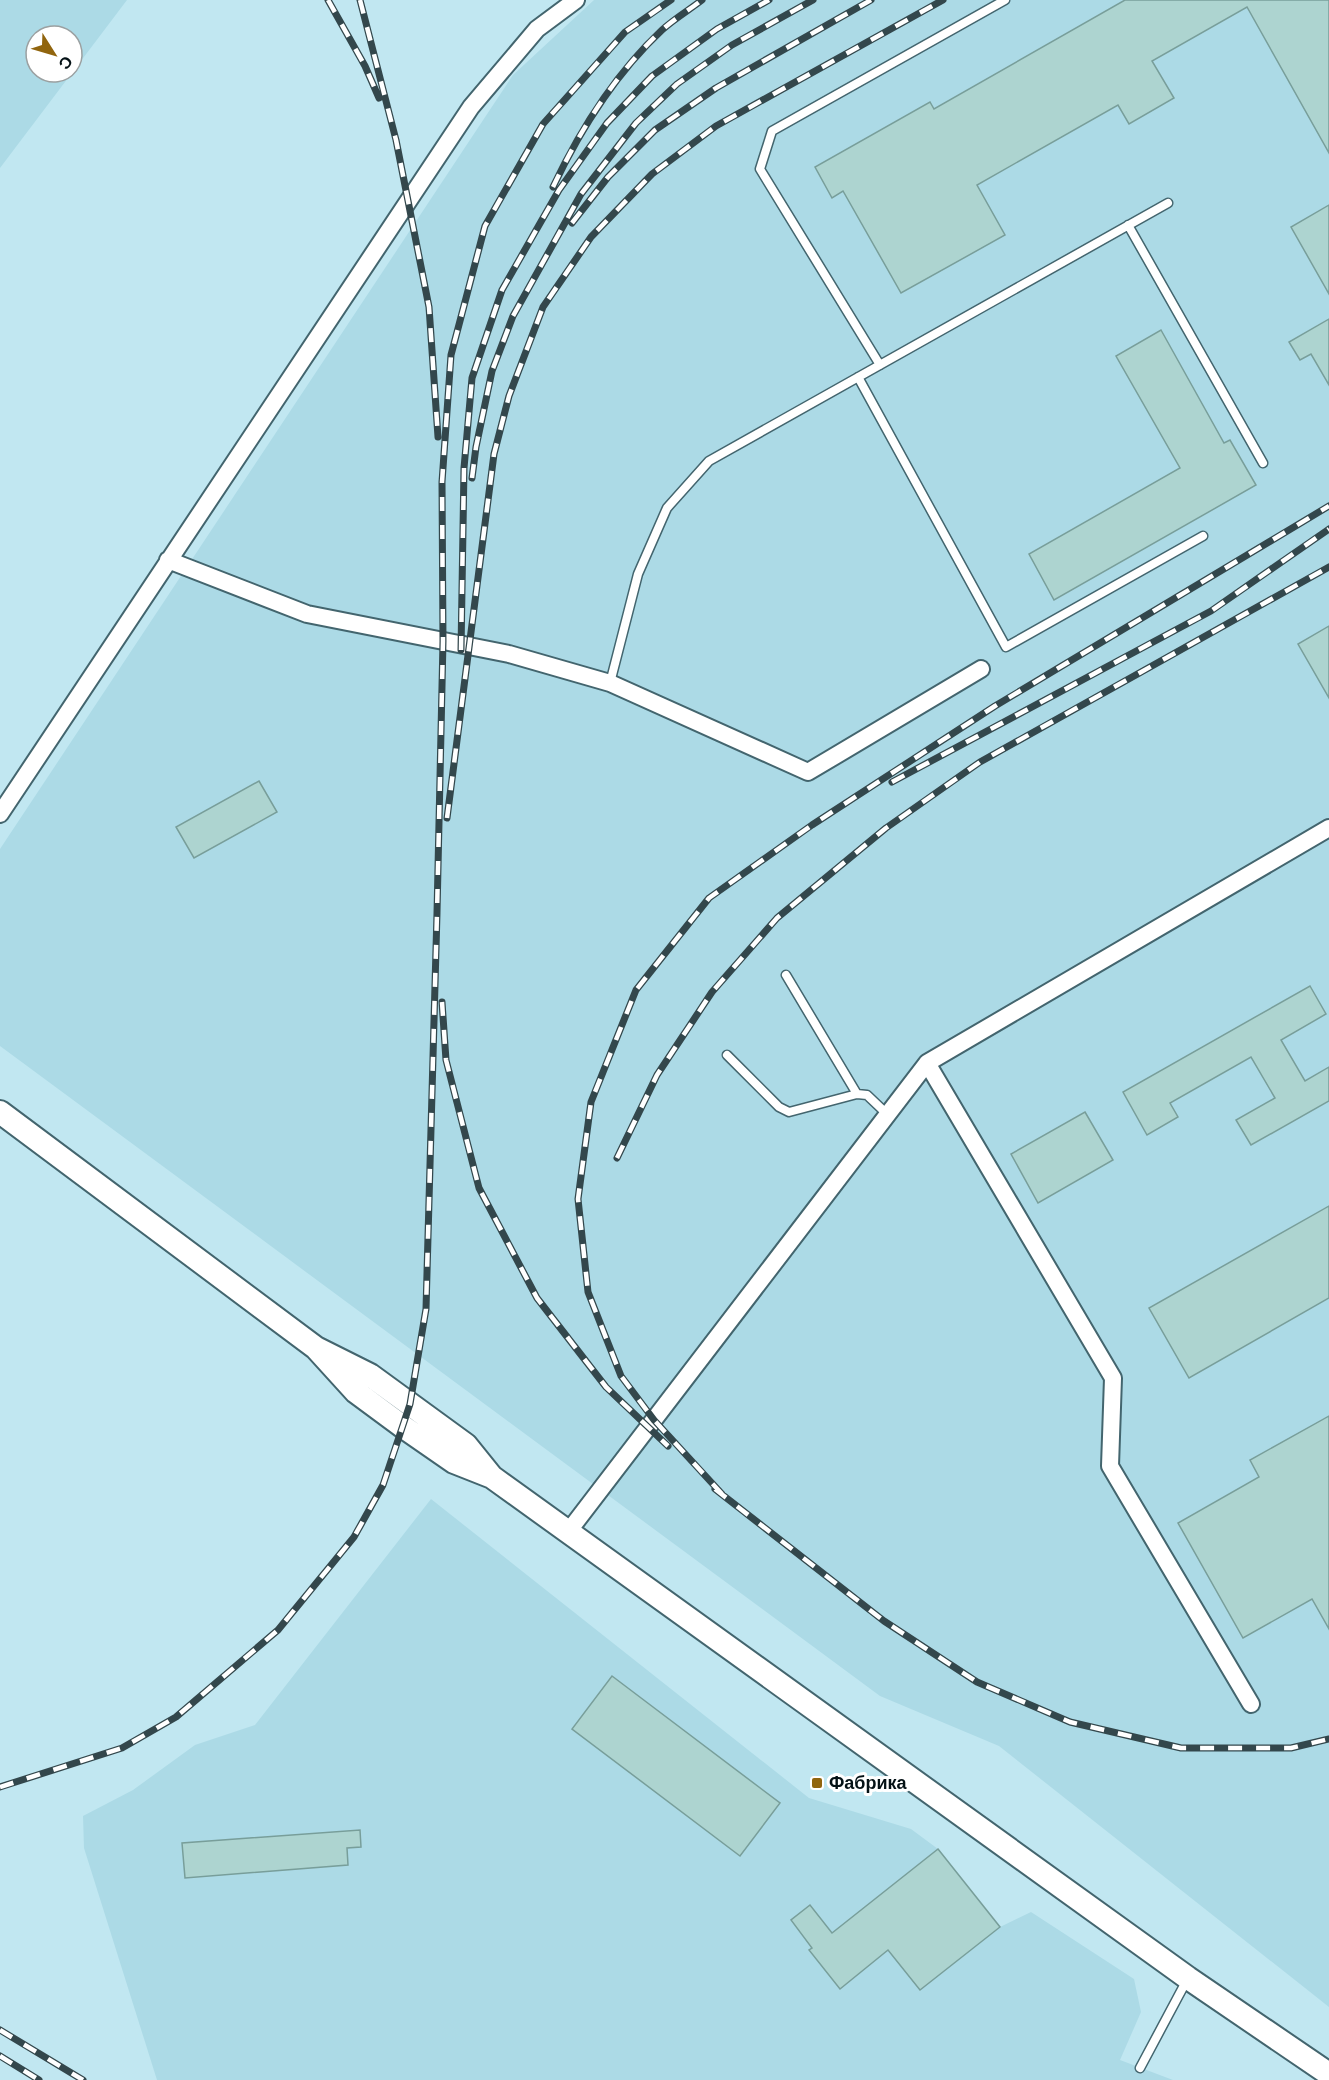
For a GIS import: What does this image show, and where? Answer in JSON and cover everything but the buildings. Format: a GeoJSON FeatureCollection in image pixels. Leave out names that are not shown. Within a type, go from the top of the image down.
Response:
{"type":"FeatureCollection","features":[{"type":"Feature","properties":{"kind":"street"},"geometry":{"type":"LineString","coordinates":[[0,814],[471,106],[537,29],[576,0]]}},
{"type":"Feature","properties":{"kind":"street"},"geometry":{"type":"LineString","coordinates":[[168,560],[307,614],[509,654],[610,683],[808,772],[981,669]]}},
{"type":"Feature","properties":{"kind":"street"},"geometry":{"type":"LineString","coordinates":[[568,1532],[927,1063],[1329,828]]}},
{"type":"Feature","properties":{"kind":"street"},"geometry":{"type":"LineString","coordinates":[[927,1063],[1113,1378],[1110,1466],[1251,1704]]}},
{"type":"Feature","properties":{"kind":"street"},"geometry":{"type":"LineString","coordinates":[[0,1112],[316,1348],[356,1392],[402,1426],[454,1462],[492,1477],[1188,1978],[1329,2074]]}},
{"type":"Feature","properties":{"kind":"lane"},"geometry":{"type":"LineString","coordinates":[[880,365],[760,169],[772,131],[1005,0]]}},
{"type":"Feature","properties":{"kind":"lane"},"geometry":{"type":"LineString","coordinates":[[610,683],[638,574],[667,508],[709,461],[1168,203]]}},
{"type":"Feature","properties":{"kind":"lane"},"geometry":{"type":"LineString","coordinates":[[1128,225],[1263,463]]}},
{"type":"Feature","properties":{"kind":"lane"},"geometry":{"type":"LineString","coordinates":[[858,377],[1006,647],[1203,536]]}},
{"type":"Feature","properties":{"kind":"lane"},"geometry":{"type":"LineString","coordinates":[[786,975],[857,1094]]}},
{"type":"Feature","properties":{"kind":"lane"},"geometry":{"type":"LineString","coordinates":[[727,1055],[779,1107],[789,1112],[857,1094],[867,1095],[887,1114]]}},
{"type":"Feature","properties":{"kind":"lane"},"geometry":{"type":"LineString","coordinates":[[1140,2068],[1188,1978]]}},
{"type":"Feature","properties":{"kind":"shaded area"},"geometry":{"type":"Polygon","coordinates":[[[0,0],[127,0],[84,57],[84,24],[24,24],[24,84],[64,84],[0,168],[0,0]]]}},
{"type":"Feature","properties":{"kind":"shaded area"},"geometry":{"type":"Polygon","coordinates":[[[594,0],[1329,0],[1329,2007],[999,1746],[880,1696],[0,1046],[0,849],[513,75],[594,0]]]}},
{"type":"Feature","properties":{"kind":"shaded area"},"geometry":{"type":"Polygon","coordinates":[[[431,1499],[809,1798],[911,1829],[938,1849],[1000,1927],[1031,1912],[1134,1979],[1141,2012],[1120,2060],[1173,2080],[157,2080],[84,1848],[83,1816],[133,1790],[195,1745],[255,1725],[431,1499]]]}},
{"type":"Feature","properties":{"kind":"railway"},"geometry":{"type":"LineString","coordinates":[[328,0],[365,66],[379,98]]}},
{"type":"Feature","properties":{"kind":"railway"},"geometry":{"type":"LineString","coordinates":[[360,0],[396,140],[429,307],[438,437]]}},
{"type":"Feature","properties":{"kind":"railway"},"geometry":{"type":"LineString","coordinates":[[0,1787],[122,1748],[176,1717],[278,1630],[354,1537],[383,1485],[410,1404],[426,1309],[443,641],[442,482],[451,355],[485,226],[543,124],[625,32],[671,0]]}},
{"type":"Feature","properties":{"kind":"railway"},"geometry":{"type":"LineString","coordinates":[[553,187],[587,124],[629,65],[662,30],[702,0]]}},
{"type":"Feature","properties":{"kind":"railway"},"geometry":{"type":"LineString","coordinates":[[461,650],[464,468],[472,378],[502,290],[559,190],[607,123],[652,76],[717,29],[769,0]]}},
{"type":"Feature","properties":{"kind":"railway"},"geometry":{"type":"LineString","coordinates":[[472,478],[492,371],[513,316],[581,194],[636,123],[677,84],[732,45],[813,0]]}},
{"type":"Feature","properties":{"kind":"railway"},"geometry":{"type":"LineString","coordinates":[[572,223],[608,177],[655,130],[716,88],[871,0]]}},
{"type":"Feature","properties":{"kind":"railway"},"geometry":{"type":"LineString","coordinates":[[447,818],[494,454],[509,396],[543,307],[591,237],[652,174],[716,126],[943,0]]}},
{"type":"Feature","properties":{"kind":"railway"},"geometry":{"type":"LineString","coordinates":[[722,1494],[654,1420],[621,1376],[588,1292],[578,1199],[591,1102],[636,990],[709,898],[812,825],[995,706],[1329,506]]}},
{"type":"Feature","properties":{"kind":"railway"},"geometry":{"type":"LineString","coordinates":[[892,782],[1211,611],[1329,529]]}},
{"type":"Feature","properties":{"kind":"railway"},"geometry":{"type":"LineString","coordinates":[[617,1158],[657,1075],[712,992],[777,918],[886,828],[980,762],[1329,567]]}},
{"type":"Feature","properties":{"kind":"railway"},"geometry":{"type":"LineString","coordinates":[[442,1002],[446,1060],[479,1188],[537,1298],[606,1387],[668,1446]]}},
{"type":"Feature","properties":{"kind":"railway"},"geometry":{"type":"LineString","coordinates":[[715,1489],[884,1621],[977,1682],[1070,1722],[1181,1748],[1291,1748],[1329,1739]]}},
{"type":"Feature","properties":{"kind":"railway"},"geometry":{"type":"LineString","coordinates":[[0,2030],[83,2080]]}},
{"type":"Feature","properties":{"kind":"railway"},"geometry":{"type":"LineString","coordinates":[[0,2056],[39,2080]]}},
{"type":"Feature","properties":{"kind":"place","name":"Фабрика"},"geometry":{"type":"Point","coordinates":[817,1783]}}]}
